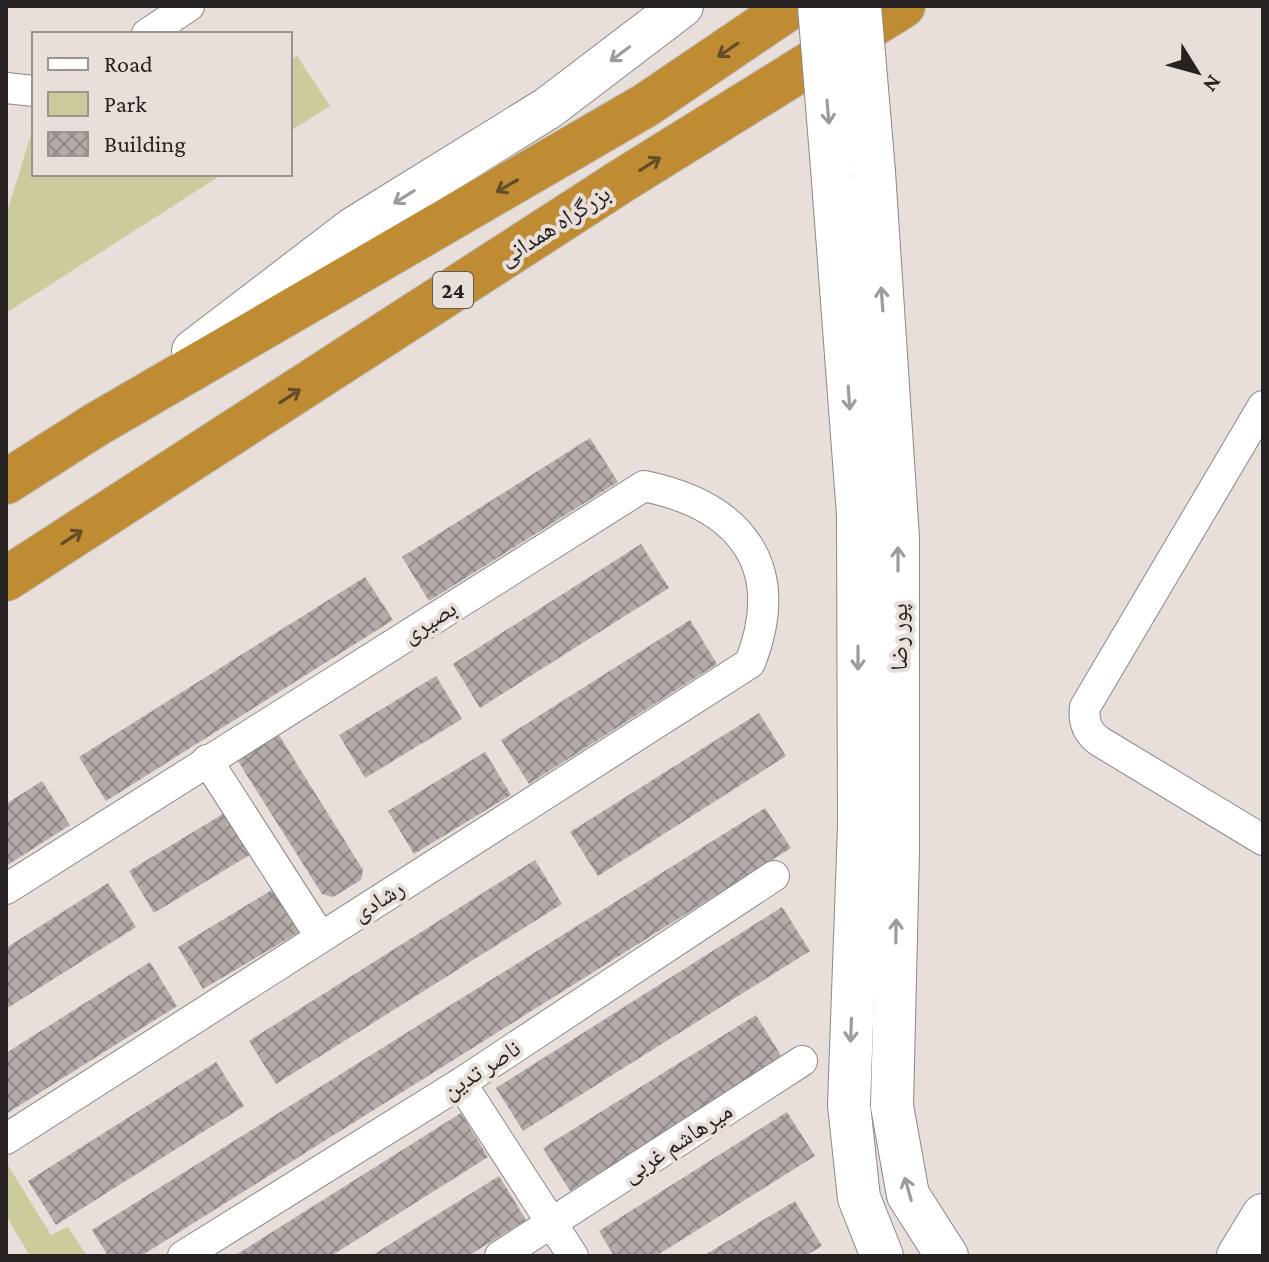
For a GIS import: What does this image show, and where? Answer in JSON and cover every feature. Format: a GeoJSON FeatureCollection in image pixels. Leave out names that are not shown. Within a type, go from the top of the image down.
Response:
{"type":"FeatureCollection","features":[{"type":"Feature","properties":{"kind":"highway"},"geometry":{"type":"LineString","coordinates":[[6,482],[97,424],[646,105],[792,6]]}},
{"type":"Feature","properties":{"kind":"highway","name":"بزرگراه همدانی"},"geometry":{"type":"LineString","coordinates":[[6,579],[623,180],[903,6]]}},
{"type":"Feature","properties":{"kind":"street"},"geometry":{"type":"LineString","coordinates":[[150,32],[189,6]]}},
{"type":"Feature","properties":{"kind":"street"},"geometry":{"type":"LineString","coordinates":[[97,424],[354,228],[548,108],[682,6]]}},
{"type":"Feature","properties":{"kind":"street","name":"پور رضا"},"geometry":{"type":"LineString","coordinates":[[819,6],[858,515],[859,827],[849,1105],[859,1198],[882,1256]]}},
{"type":"Feature","properties":{"kind":"street","name":"پور رضا"},"geometry":{"type":"LineString","coordinates":[[860,6],[898,538],[898,851],[892,1106],[908,1195],[947,1256]]}},
{"type":"Feature","properties":{"kind":"street"},"geometry":{"type":"LineString","coordinates":[[6,88],[32,91]]}},
{"type":"Feature","properties":{"kind":"street"},"geometry":{"type":"LineString","coordinates":[[1263,406],[1085,707],[1083,717],[1090,733],[1099,741],[1263,840]]}},
{"type":"Feature","properties":{"kind":"street","name":"بصیری"},"geometry":{"type":"LineString","coordinates":[[6,889],[644,486],[696,501],[723,517],[743,536],[756,559],[764,609],[760,639],[750,663]]}},
{"type":"Feature","properties":{"kind":"street","name":"رشادی"},"geometry":{"type":"LineString","coordinates":[[6,1139],[750,663]]}},
{"type":"Feature","properties":{"kind":"street"},"geometry":{"type":"LineString","coordinates":[[207,760],[320,936]]}},
{"type":"Feature","properties":{"kind":"street","name":"ناصر تدین"},"geometry":{"type":"LineString","coordinates":[[183,1256],[461,1083],[774,876]]}},
{"type":"Feature","properties":{"kind":"street","name":"میرهاشم غربی"},"geometry":{"type":"LineString","coordinates":[[500,1256],[802,1061]]}},
{"type":"Feature","properties":{"kind":"street"},"geometry":{"type":"LineString","coordinates":[[461,1083],[573,1256]]}},
{"type":"Feature","properties":{"kind":"street"},"geometry":{"type":"LineString","coordinates":[[1238,1256],[1263,1215]]}},
{"type":"Feature","properties":{"kind":"green space"},"geometry":{"type":"Polygon","coordinates":[[[297,56],[330,106],[292,130],[292,59],[297,56]]]}},
{"type":"Feature","properties":{"kind":"green space"},"geometry":{"type":"Polygon","coordinates":[[[32,131],[32,176],[220,176],[6,313],[6,216],[32,131]]]}},
{"type":"Feature","properties":{"kind":"green space"},"geometry":{"type":"Polygon","coordinates":[[[6,1162],[51,1235],[68,1227],[87,1256],[30,1256],[6,1216],[6,1162]]]}},
{"type":"Feature","properties":{"kind":"building"},"geometry":{"type":"Polygon","coordinates":[[[590,438],[618,482],[429,601],[402,557],[590,438]]]}},
{"type":"Feature","properties":{"kind":"building"},"geometry":{"type":"Polygon","coordinates":[[[641,544],[669,588],[480,708],[453,664],[641,544]]]}},
{"type":"Feature","properties":{"kind":"building"},"geometry":{"type":"Polygon","coordinates":[[[365,577],[393,620],[106,801],[79,757],[365,577]]]}},
{"type":"Feature","properties":{"kind":"building"},"geometry":{"type":"Polygon","coordinates":[[[690,620],[717,664],[529,784],[501,740],[690,620]]]}},
{"type":"Feature","properties":{"kind":"building"},"geometry":{"type":"Polygon","coordinates":[[[436,676],[462,719],[365,778],[339,735],[436,676]]]}},
{"type":"Feature","properties":{"kind":"building"},"geometry":{"type":"Polygon","coordinates":[[[759,713],[786,756],[598,876],[570,832],[759,713]]]}},
{"type":"Feature","properties":{"kind":"building"},"geometry":{"type":"Polygon","coordinates":[[[277,732],[363,870],[361,880],[333,897],[322,894],[236,758],[277,732]]]}},
{"type":"Feature","properties":{"kind":"building"},"geometry":{"type":"Polygon","coordinates":[[[485,752],[511,795],[414,854],[388,811],[485,752]]]}},
{"type":"Feature","properties":{"kind":"building"},"geometry":{"type":"Polygon","coordinates":[[[42,781],[70,825],[6,866],[6,804],[42,781]]]}},
{"type":"Feature","properties":{"kind":"building"},"geometry":{"type":"Polygon","coordinates":[[[765,808],[791,848],[141,1256],[108,1256],[92,1230],[765,808]]]}},
{"type":"Feature","properties":{"kind":"building"},"geometry":{"type":"Polygon","coordinates":[[[226,812],[251,854],[154,913],[129,871],[226,812]]]}},
{"type":"Feature","properties":{"kind":"building"},"geometry":{"type":"Polygon","coordinates":[[[535,860],[562,904],[276,1084],[249,1041],[535,860]]]}},
{"type":"Feature","properties":{"kind":"building"},"geometry":{"type":"Polygon","coordinates":[[[108,883],[136,927],[6,1009],[6,948],[108,883]]]}},
{"type":"Feature","properties":{"kind":"building"},"geometry":{"type":"Polygon","coordinates":[[[275,888],[301,931],[203,989],[178,947],[275,888]]]}},
{"type":"Feature","properties":{"kind":"building"},"geometry":{"type":"Polygon","coordinates":[[[782,907],[810,951],[523,1131],[496,1088],[782,907]]]}},
{"type":"Feature","properties":{"kind":"building"},"geometry":{"type":"Polygon","coordinates":[[[150,962],[177,1006],[6,1114],[6,1053],[150,962]]]}},
{"type":"Feature","properties":{"kind":"building"},"geometry":{"type":"Polygon","coordinates":[[[756,1015],[783,1059],[570,1191],[543,1148],[756,1015]]]}},
{"type":"Feature","properties":{"kind":"building"},"geometry":{"type":"Polygon","coordinates":[[[216,1062],[244,1106],[56,1225],[28,1181],[216,1062]]]}},
{"type":"Feature","properties":{"kind":"building"},"geometry":{"type":"Polygon","coordinates":[[[787,1112],[815,1156],[656,1256],[614,1256],[599,1231],[787,1112]]]}},
{"type":"Feature","properties":{"kind":"building"},"geometry":{"type":"Polygon","coordinates":[[[461,1113],[488,1157],[331,1256],[234,1256],[461,1113]]]}},
{"type":"Feature","properties":{"kind":"building"},"geometry":{"type":"Polygon","coordinates":[[[499,1176],[526,1220],[468,1256],[371,1256],[499,1176]]]}},
{"type":"Feature","properties":{"kind":"building"},"geometry":{"type":"Polygon","coordinates":[[[795,1201],[822,1246],[805,1256],[703,1256],[795,1201]]]}}]}
